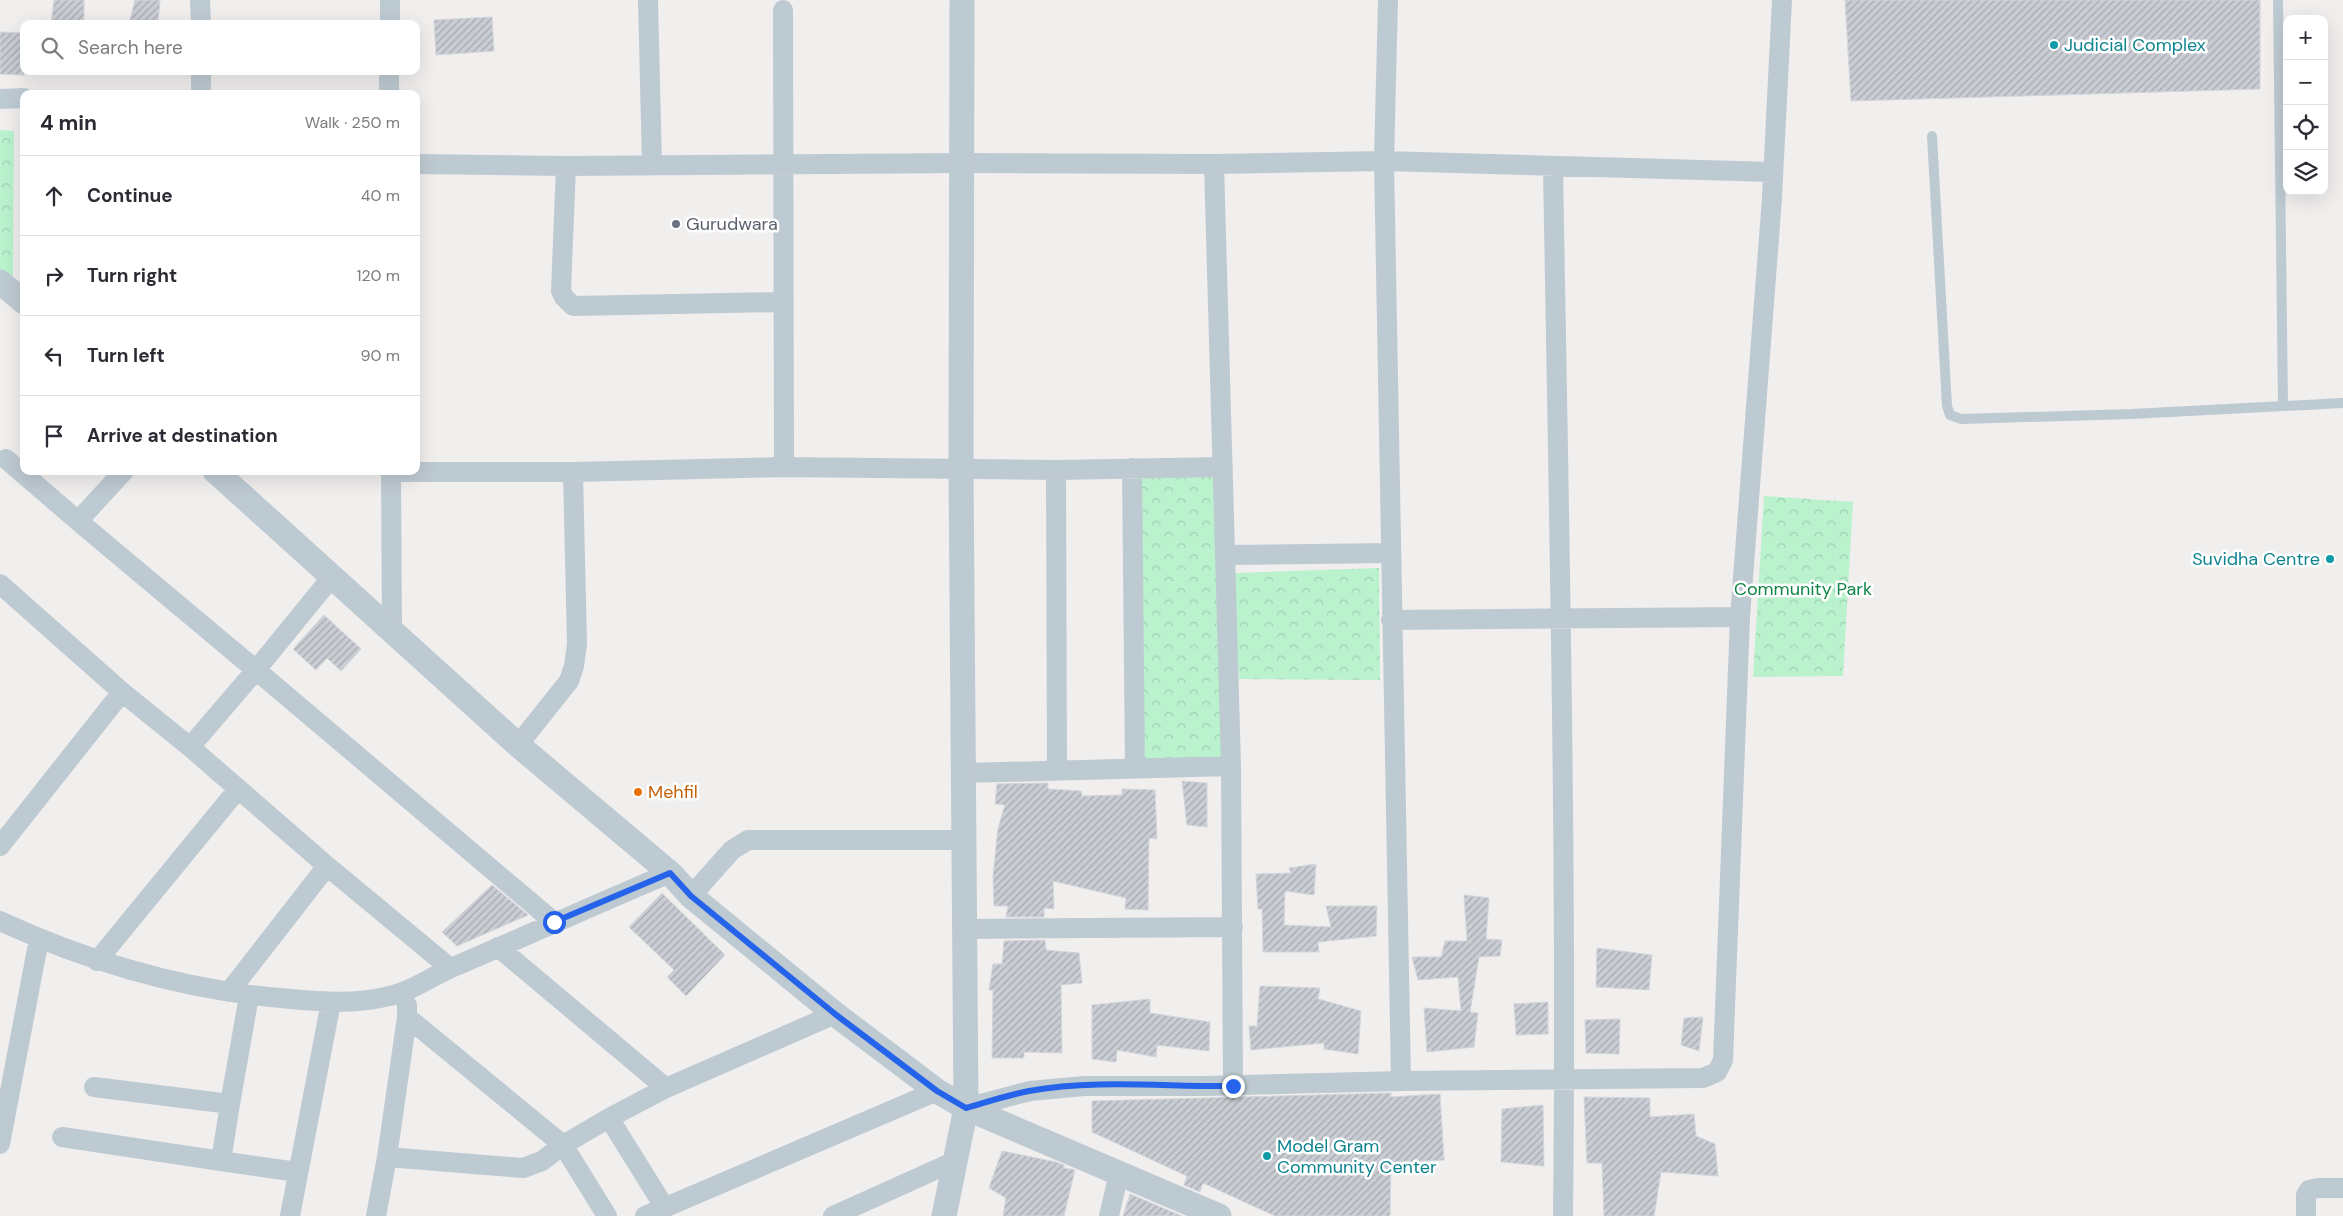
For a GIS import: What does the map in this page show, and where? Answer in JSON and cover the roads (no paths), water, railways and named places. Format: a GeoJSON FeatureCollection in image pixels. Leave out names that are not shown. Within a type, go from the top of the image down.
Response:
{"type":"FeatureCollection","features":[{"type":"Feature","properties":{"kind":"street"},"geometry":{"type":"LineString","coordinates":[[200,0],[201,20]]}},
{"type":"Feature","properties":{"kind":"street"},"geometry":{"type":"LineString","coordinates":[[390,0],[390,20]]}},
{"type":"Feature","properties":{"kind":"street"},"geometry":{"type":"LineString","coordinates":[[648,0],[652,165]]}},
{"type":"Feature","properties":{"kind":"street"},"geometry":{"type":"LineString","coordinates":[[944,1216],[966,1108],[965,773],[961,469],[962,0]]}},
{"type":"Feature","properties":{"kind":"street"},"geometry":{"type":"LineString","coordinates":[[1388,0],[1384,161],[1401,1081]]}},
{"type":"Feature","properties":{"kind":"street"},"geometry":{"type":"LineString","coordinates":[[966,1108],[1022,1093],[1066,1087],[1703,1078],[1717,1072],[1722,1060],[1740,617],[1773,172],[1782,0]]}},
{"type":"Feature","properties":{"kind":"street"},"geometry":{"type":"LineString","coordinates":[[783,10],[784,467]]}},
{"type":"Feature","properties":{"kind":"street"},"geometry":{"type":"LineString","coordinates":[[201,75],[201,90]]}},
{"type":"Feature","properties":{"kind":"street"},"geometry":{"type":"LineString","coordinates":[[389,75],[389,90]]}},
{"type":"Feature","properties":{"kind":"street"},"geometry":{"type":"LineString","coordinates":[[0,98],[20,98]]}},
{"type":"Feature","properties":{"kind":"street"},"geometry":{"type":"LineString","coordinates":[[420,164],[566,166],[963,163],[1214,164],[1384,161],[1773,172]]}},
{"type":"Feature","properties":{"kind":"street"},"geometry":{"type":"LineString","coordinates":[[1214,164],[1226,555],[1233,927],[1233,1086]]}},
{"type":"Feature","properties":{"kind":"street"},"geometry":{"type":"LineString","coordinates":[[566,166],[561,290],[564,297],[573,306],[783,302]]}},
{"type":"Feature","properties":{"kind":"street"},"geometry":{"type":"LineString","coordinates":[[1554,167],[1564,1080],[1563,1216]]}},
{"type":"Feature","properties":{"kind":"street"},"geometry":{"type":"LineString","coordinates":[[0,282],[20,299]]}},
{"type":"Feature","properties":{"kind":"street"},"geometry":{"type":"LineString","coordinates":[[6,460],[20,472]]}},
{"type":"Feature","properties":{"kind":"street"},"geometry":{"type":"LineString","coordinates":[[420,471],[573,472],[784,467],[1056,470],[1224,467]]}},
{"type":"Feature","properties":{"kind":"street"},"geometry":{"type":"LineString","coordinates":[[1132,468],[1135,768]]}},
{"type":"Feature","properties":{"kind":"street"},"geometry":{"type":"LineString","coordinates":[[1056,470],[1057,770]]}},
{"type":"Feature","properties":{"kind":"street"},"geometry":{"type":"LineString","coordinates":[[518,745],[569,681],[574,666],[577,644],[573,472]]}},
{"type":"Feature","properties":{"kind":"street"},"geometry":{"type":"LineString","coordinates":[[24,475],[554,922]]}},
{"type":"Feature","properties":{"kind":"street"},"geometry":{"type":"LineString","coordinates":[[78,521],[120,475]]}},
{"type":"Feature","properties":{"kind":"street"},"geometry":{"type":"LineString","coordinates":[[219,475],[518,745],[670,873],[691,896],[835,1014],[937,1091],[966,1108],[1219,1216]]}},
{"type":"Feature","properties":{"kind":"street"},"geometry":{"type":"LineString","coordinates":[[391,475],[392,633]]}},
{"type":"Feature","properties":{"kind":"street"},"geometry":{"type":"LineString","coordinates":[[1226,555],[1390,553]]}},
{"type":"Feature","properties":{"kind":"street"},"geometry":{"type":"LineString","coordinates":[[190,747],[332,578]]}},
{"type":"Feature","properties":{"kind":"street"},"geometry":{"type":"LineString","coordinates":[[3,592],[190,747],[327,866],[450,968]]}},
{"type":"Feature","properties":{"kind":"street"},"geometry":{"type":"LineString","coordinates":[[1391,620],[1740,617]]}},
{"type":"Feature","properties":{"kind":"street"},"geometry":{"type":"LineString","coordinates":[[0,846],[122,692]]}},
{"type":"Feature","properties":{"kind":"street"},"geometry":{"type":"LineString","coordinates":[[965,773],[1230,766]]}},
{"type":"Feature","properties":{"kind":"street"},"geometry":{"type":"LineString","coordinates":[[98,962],[238,789]]}},
{"type":"Feature","properties":{"kind":"street"},"geometry":{"type":"LineString","coordinates":[[691,896],[732,850],[748,840],[964,840]]}},
{"type":"Feature","properties":{"kind":"street"},"geometry":{"type":"LineString","coordinates":[[230,992],[327,866]]}},
{"type":"Feature","properties":{"kind":"street"},"geometry":{"type":"LineString","coordinates":[[0,921],[39,939],[98,962],[133,972],[249,996],[332,1002],[385,998],[406,991],[450,968],[670,873]]}},
{"type":"Feature","properties":{"kind":"street"},"geometry":{"type":"LineString","coordinates":[[965,929],[1233,927]]}},
{"type":"Feature","properties":{"kind":"street"},"geometry":{"type":"LineString","coordinates":[[0,1144],[39,939]]}},
{"type":"Feature","properties":{"kind":"street"},"geometry":{"type":"LineString","coordinates":[[498,947],[666,1088]]}},
{"type":"Feature","properties":{"kind":"street"},"geometry":{"type":"LineString","coordinates":[[376,1216],[388,1156],[407,1017],[406,991]]}},
{"type":"Feature","properties":{"kind":"street"},"geometry":{"type":"LineString","coordinates":[[221,1161],[249,996]]}},
{"type":"Feature","properties":{"kind":"street"},"geometry":{"type":"LineString","coordinates":[[290,1216],[297,1172],[332,1002]]}},
{"type":"Feature","properties":{"kind":"street"},"geometry":{"type":"LineString","coordinates":[[388,1156],[523,1168],[542,1161],[562,1146],[609,1118],[666,1088],[835,1014]]}},
{"type":"Feature","properties":{"kind":"street"},"geometry":{"type":"LineString","coordinates":[[407,1017],[562,1146],[607,1216]]}},
{"type":"Feature","properties":{"kind":"street"},"geometry":{"type":"LineString","coordinates":[[94,1087],[230,1104]]}},
{"type":"Feature","properties":{"kind":"street"},"geometry":{"type":"LineString","coordinates":[[645,1216],[937,1091]]}},
{"type":"Feature","properties":{"kind":"street"},"geometry":{"type":"LineString","coordinates":[[609,1118],[665,1208]]}},
{"type":"Feature","properties":{"kind":"street"},"geometry":{"type":"LineString","coordinates":[[62,1137],[297,1172]]}},
{"type":"Feature","properties":{"kind":"street"},"geometry":{"type":"LineString","coordinates":[[833,1216],[955,1161]]}},
{"type":"Feature","properties":{"kind":"street"},"geometry":{"type":"LineString","coordinates":[[1109,1216],[1119,1174]]}},
{"type":"Feature","properties":{"kind":"street"},"geometry":{"type":"LineString","coordinates":[[2306,1216],[2306,1195],[2309,1190],[2343,1188]]}},
{"type":"Feature","properties":{"kind":"lane"},"geometry":{"type":"LineString","coordinates":[[2278,0],[2283,406]]}},
{"type":"Feature","properties":{"kind":"lane"},"geometry":{"type":"LineString","coordinates":[[1932,136],[1947,406],[1950,415],[1961,419],[2009,418],[2132,414],[2343,403]]}},
{"type":"Feature","properties":{"kind":"place","name":"Judicial Complex"},"geometry":{"type":"Point","coordinates":[2054,45]}},
{"type":"Feature","properties":{"kind":"place","name":"Gurudwara"},"geometry":{"type":"Point","coordinates":[676,224]}},
{"type":"Feature","properties":{"kind":"place","name":"Suvidha Centre"},"geometry":{"type":"Point","coordinates":[2330,559]}},
{"type":"Feature","properties":{"kind":"place","name":"Mehfil"},"geometry":{"type":"Point","coordinates":[638,792]}},
{"type":"Feature","properties":{"kind":"place","name":"Model Gram Community Center"},"geometry":{"type":"Point","coordinates":[1267,1156]}},
{"type":"Feature","properties":{"kind":"park label","name":"Community Park"},"geometry":{"type":"Point","coordinates":[1803,589]}}]}
